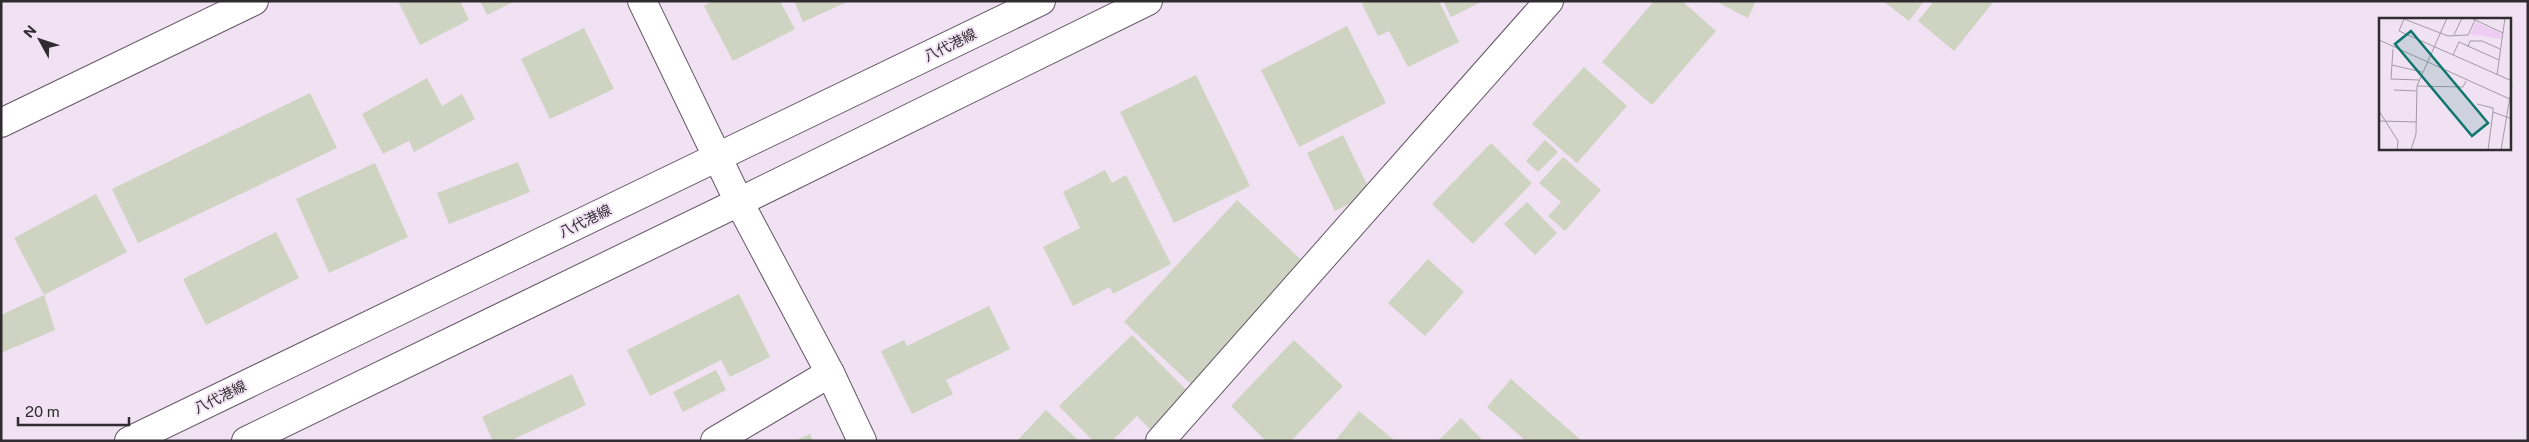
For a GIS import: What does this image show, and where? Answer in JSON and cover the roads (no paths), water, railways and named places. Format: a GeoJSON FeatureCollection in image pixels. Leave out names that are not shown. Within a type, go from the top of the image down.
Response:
{"type":"FeatureCollection","features":[{"type":"Feature","properties":{"kind":"main road"},"geometry":{"type":"LineString","coordinates":[[1,123],[254,1]]}},
{"type":"Feature","properties":{"kind":"main road"},"geometry":{"type":"LineString","coordinates":[[642,1],[739,202],[830,374],[862,441]]}},
{"type":"Feature","properties":{"kind":"main road","name":"八代港線"},"geometry":{"type":"LineString","coordinates":[[129,441],[1041,1]]}},
{"type":"Feature","properties":{"kind":"main road"},"geometry":{"type":"LineString","coordinates":[[246,441],[1148,1]]}},
{"type":"Feature","properties":{"kind":"main road"},"geometry":{"type":"LineString","coordinates":[[1160,441],[1549,1]]}},
{"type":"Feature","properties":{"kind":"main road"},"geometry":{"type":"LineString","coordinates":[[715,441],[830,374]]}}]}
